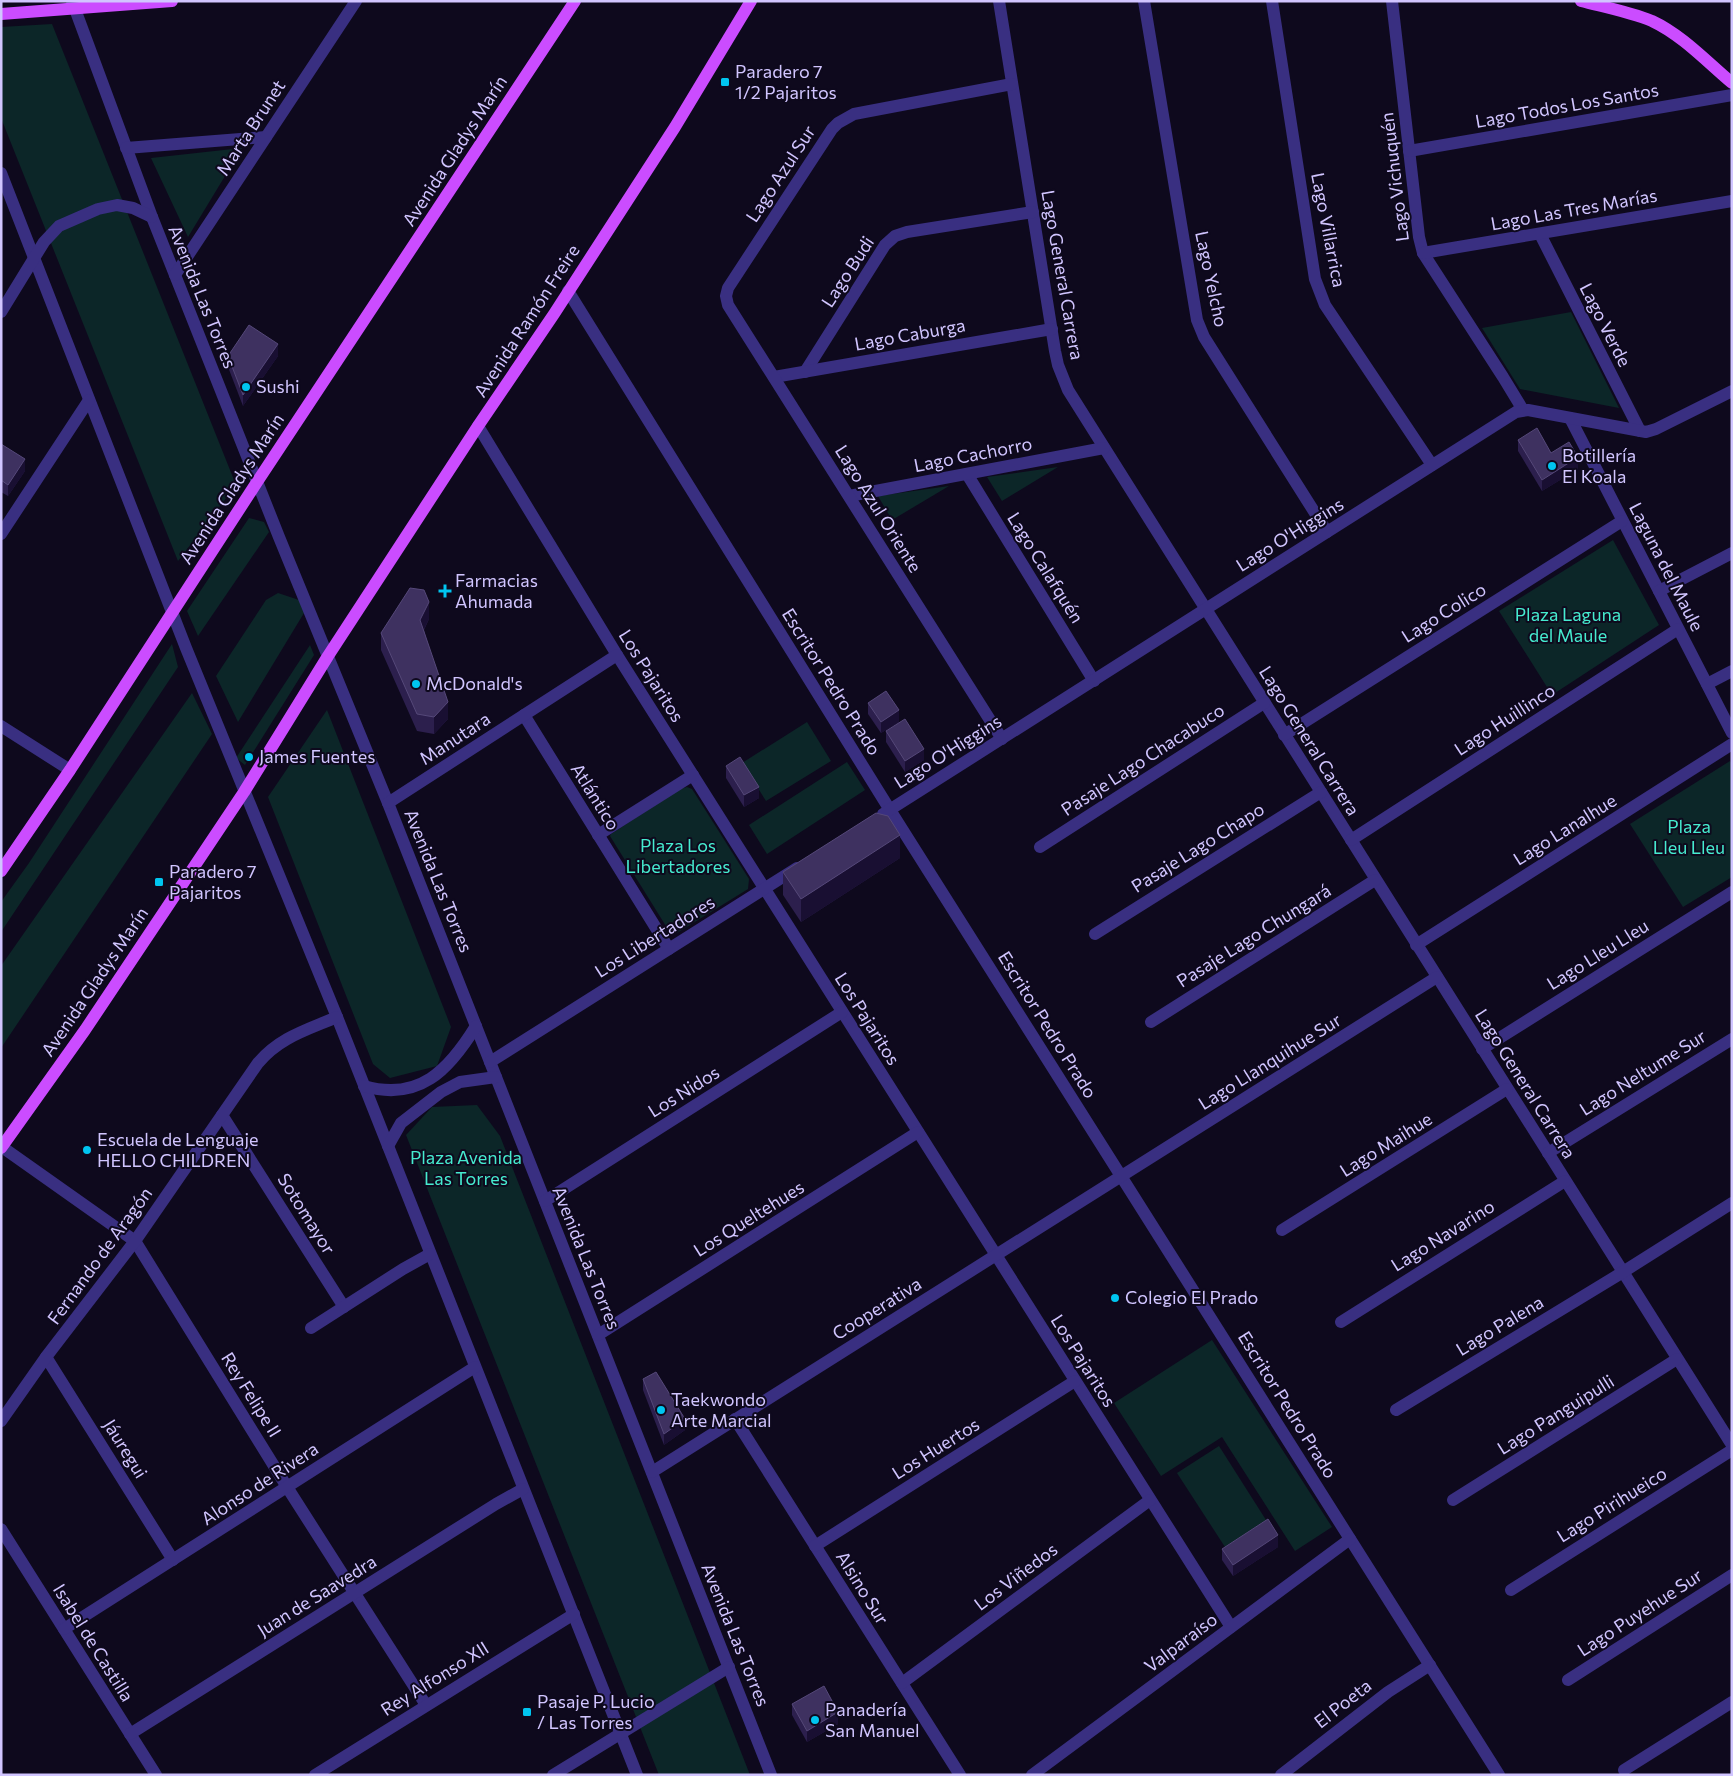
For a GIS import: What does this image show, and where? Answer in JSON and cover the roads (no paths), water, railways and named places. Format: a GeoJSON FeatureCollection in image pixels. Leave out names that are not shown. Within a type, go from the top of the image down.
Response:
{"type":"FeatureCollection","features":[{"type":"Feature","properties":{"kind":"main road"},"geometry":{"type":"LineString","coordinates":[[1,14],[73,5],[172,1]]}},
{"type":"Feature","properties":{"kind":"main road","name":"Avenida Gladys Marín"},"geometry":{"type":"LineString","coordinates":[[1,871],[70,770],[257,482],[575,1]]}},
{"type":"Feature","properties":{"kind":"main road","name":"Avenida Ramón Freire"},"geometry":{"type":"LineString","coordinates":[[328,656],[670,135],[751,1]]}},
{"type":"Feature","properties":{"kind":"main road"},"geometry":{"type":"LineString","coordinates":[[1581,1],[1639,17],[1664,27],[1732,83]]}},
{"type":"Feature","properties":{"kind":"main road","name":"Avenida Gladys Marín"},"geometry":{"type":"LineString","coordinates":[[2,1148],[85,1030],[244,792],[328,656]]}},
{"type":"Feature","properties":{"kind":"street","name":"Marta Brunet"},"geometry":{"type":"LineString","coordinates":[[175,275],[356,1]]}},
{"type":"Feature","properties":{"kind":"street","name":"Lago General Carrera"},"geometry":{"type":"LineString","coordinates":[[999,1],[1058,364],[1075,402],[1732,1445]]}},
{"type":"Feature","properties":{"kind":"street","name":"Lago Yelcho"},"geometry":{"type":"LineString","coordinates":[[1144,1],[1197,320],[1208,344],[1327,532]]}},
{"type":"Feature","properties":{"kind":"street","name":"Lago Villarrica"},"geometry":{"type":"LineString","coordinates":[[1272,1],[1318,290],[1325,305],[1432,465]]}},
{"type":"Feature","properties":{"kind":"street","name":"Lago Vichuquén"},"geometry":{"type":"LineString","coordinates":[[1392,1],[1422,254],[1503,376],[1522,410]]}},
{"type":"Feature","properties":{"kind":"street","name":"Avenida Las Torres"},"geometry":{"type":"LineString","coordinates":[[73,5],[152,217],[257,482],[388,802],[771,1775]]}},
{"type":"Feature","properties":{"kind":"street","name":"Lago Azul Sur"},"geometry":{"type":"LineString","coordinates":[[726,296],[728,288],[832,129],[838,123],[864,111],[1012,84]]}},
{"type":"Feature","properties":{"kind":"street","name":"Lago Todos Los Santos"},"geometry":{"type":"LineString","coordinates":[[1409,151],[1732,95]]}},
{"type":"Feature","properties":{"kind":"street"},"geometry":{"type":"LineString","coordinates":[[126,148],[266,137]]}},
{"type":"Feature","properties":{"kind":"street"},"geometry":{"type":"LineString","coordinates":[[1,173],[172,612],[337,1017],[637,1775]]}},
{"type":"Feature","properties":{"kind":"street","name":"Lago Las Tres Marías"},"geometry":{"type":"LineString","coordinates":[[1422,254],[1732,201]]}},
{"type":"Feature","properties":{"kind":"street"},"geometry":{"type":"LineString","coordinates":[[1,312],[44,242],[59,226],[107,206],[125,206],[143,211],[152,217]]}},
{"type":"Feature","properties":{"kind":"street","name":"Lago Budi"},"geometry":{"type":"LineString","coordinates":[[805,372],[885,245],[895,236],[907,232],[1033,212]]}},
{"type":"Feature","properties":{"kind":"street","name":"Lago Verde"},"geometry":{"type":"LineString","coordinates":[[1540,234],[1640,431]]}},
{"type":"Feature","properties":{"kind":"street","name":"Escritor Pedro Prado"},"geometry":{"type":"LineString","coordinates":[[568,291],[890,810],[1499,1775]]}},
{"type":"Feature","properties":{"kind":"street","name":"Lago Azul Oriente"},"geometry":{"type":"LineString","coordinates":[[726,296],[728,305],[1002,739]]}},
{"type":"Feature","properties":{"kind":"street","name":"Lago Caburga"},"geometry":{"type":"LineString","coordinates":[[774,377],[1052,329]]}},
{"type":"Feature","properties":{"kind":"street"},"geometry":{"type":"LineString","coordinates":[[1522,410],[1640,431],[1656,430],[1732,391]]}},
{"type":"Feature","properties":{"kind":"street"},"geometry":{"type":"LineString","coordinates":[[1,534],[89,400]]}},
{"type":"Feature","properties":{"kind":"street","name":"Lago O'Higgins"},"geometry":{"type":"LineString","coordinates":[[890,810],[1511,415],[1522,410]]}},
{"type":"Feature","properties":{"kind":"street","name":"Laguna del Maule"},"geometry":{"type":"LineString","coordinates":[[1570,418],[1732,733]]}},
{"type":"Feature","properties":{"kind":"street","name":"Los Pajaritos"},"geometry":{"type":"LineString","coordinates":[[478,426],[617,655],[1231,1627]]}},
{"type":"Feature","properties":{"kind":"street","name":"Lago Cachorro"},"geometry":{"type":"LineString","coordinates":[[849,496],[1104,448]]}},
{"type":"Feature","properties":{"kind":"street","name":"Lago Calafquén"},"geometry":{"type":"LineString","coordinates":[[967,474],[1094,680]]}},
{"type":"Feature","properties":{"kind":"street","name":"Lago Colico"},"geometry":{"type":"LineString","coordinates":[[1284,735],[1622,520]]}},
{"type":"Feature","properties":{"kind":"street"},"geometry":{"type":"LineString","coordinates":[[1659,591],[1732,553]]}},
{"type":"Feature","properties":{"kind":"street","name":"Lago Huillinco"},"geometry":{"type":"LineString","coordinates":[[1350,840],[1678,629]]}},
{"type":"Feature","properties":{"kind":"street","name":"Manutara"},"geometry":{"type":"LineString","coordinates":[[388,802],[617,655]]}},
{"type":"Feature","properties":{"kind":"street"},"geometry":{"type":"LineString","coordinates":[[1707,684],[1732,671]]}},
{"type":"Feature","properties":{"kind":"street","name":"Pasaje Lago Chacabuco"},"geometry":{"type":"LineString","coordinates":[[1040,847],[1264,703]]}},
{"type":"Feature","properties":{"kind":"street","name":"Atlántico"},"geometry":{"type":"LineString","coordinates":[[524,715],[669,949]]}},
{"type":"Feature","properties":{"kind":"street"},"geometry":{"type":"LineString","coordinates":[[1,726],[70,770]]}},
{"type":"Feature","properties":{"kind":"street","name":"Lago Lanalhue"},"geometry":{"type":"LineString","coordinates":[[1416,945],[1732,744]]}},
{"type":"Feature","properties":{"kind":"street"},"geometry":{"type":"LineString","coordinates":[[598,835],[693,775]]}},
{"type":"Feature","properties":{"kind":"street","name":"Pasaje Lago Chapo"},"geometry":{"type":"LineString","coordinates":[[1095,934],[1320,792]]}},
{"type":"Feature","properties":{"kind":"street"},"geometry":{"type":"LineString","coordinates":[[874,820],[890,810]]}},
{"type":"Feature","properties":{"kind":"street","name":"Los Libertadores"},"geometry":{"type":"LineString","coordinates":[[490,1062],[807,862]]}},
{"type":"Feature","properties":{"kind":"street","name":"Pasaje Lago Chungará"},"geometry":{"type":"LineString","coordinates":[[1151,1022],[1375,880]]}},
{"type":"Feature","properties":{"kind":"street","name":"Lago Lleu Lleu"},"geometry":{"type":"LineString","coordinates":[[1482,1049],[1732,892]]}},
{"type":"Feature","properties":{"kind":"street","name":"Lago Llanquihue Sur"},"geometry":{"type":"LineString","coordinates":[[1122,1176],[1437,977]]}},
{"type":"Feature","properties":{"kind":"street","name":"Los Nidos"},"geometry":{"type":"LineString","coordinates":[[545,1201],[842,1012]]}},
{"type":"Feature","properties":{"kind":"street","name":"Fernando de Aragón"},"geometry":{"type":"LineString","coordinates":[[1,1421],[46,1357],[135,1241],[258,1063],[286,1038],[337,1017]]}},
{"type":"Feature","properties":{"kind":"street"},"geometry":{"type":"LineString","coordinates":[[364,1086],[379,1091],[390,1091],[415,1086],[427,1080],[444,1069],[476,1026]]}},
{"type":"Feature","properties":{"kind":"street","name":"Lago Neltume Sur"},"geometry":{"type":"LineString","coordinates":[[1548,1153],[1732,1038]]}},
{"type":"Feature","properties":{"kind":"street"},"geometry":{"type":"LineString","coordinates":[[388,1146],[401,1123],[441,1092],[460,1082],[496,1077]]}},
{"type":"Feature","properties":{"kind":"street","name":"Lago Maihue"},"geometry":{"type":"LineString","coordinates":[[1282,1230],[1507,1089]]}},
{"type":"Feature","properties":{"kind":"street","name":"Sotomayor"},"geometry":{"type":"LineString","coordinates":[[222,1114],[344,1307]]}},
{"type":"Feature","properties":{"kind":"street","name":"Los Queltehues"},"geometry":{"type":"LineString","coordinates":[[598,1335],[918,1132]]}},
{"type":"Feature","properties":{"kind":"street","name":"Rey Felipe II"},"geometry":{"type":"LineString","coordinates":[[2,1148],[135,1241],[287,1487],[426,1705]]}},
{"type":"Feature","properties":{"kind":"street","name":"Cooperativa"},"geometry":{"type":"LineString","coordinates":[[652,1472],[1122,1176]]}},
{"type":"Feature","properties":{"kind":"street","name":"Lago Navarino"},"geometry":{"type":"LineString","coordinates":[[1341,1322],[1565,1181]]}},
{"type":"Feature","properties":{"kind":"street","name":"Lago Palena"},"geometry":{"type":"LineString","coordinates":[[1396,1410],[1623,1272],[1732,1202]]}},
{"type":"Feature","properties":{"kind":"street"},"geometry":{"type":"LineString","coordinates":[[311,1328],[430,1254]]}},
{"type":"Feature","properties":{"kind":"street","name":"Jáuregui"},"geometry":{"type":"LineString","coordinates":[[46,1357],[173,1560]]}},
{"type":"Feature","properties":{"kind":"street","name":"Lago Panguipulli"},"geometry":{"type":"LineString","coordinates":[[1453,1500],[1677,1359]]}},
{"type":"Feature","properties":{"kind":"street","name":"Alonso de Rivera"},"geometry":{"type":"LineString","coordinates":[[64,1629],[475,1367]]}},
{"type":"Feature","properties":{"kind":"street","name":"Los Huertos"},"geometry":{"type":"LineString","coordinates":[[815,1546],[1075,1381]]}},
{"type":"Feature","properties":{"kind":"street","name":"Alsino Sur"},"geometry":{"type":"LineString","coordinates":[[735,1419],[960,1775]]}},
{"type":"Feature","properties":{"kind":"street","name":"Lago Pirihueico"},"geometry":{"type":"LineString","coordinates":[[1510,1590],[1732,1450]]}},
{"type":"Feature","properties":{"kind":"street","name":"Juan de Saavedra"},"geometry":{"type":"LineString","coordinates":[[130,1734],[496,1504],[523,1489]]}},
{"type":"Feature","properties":{"kind":"street","name":"Los Viñedos"},"geometry":{"type":"LineString","coordinates":[[902,1683],[1150,1500]]}},
{"type":"Feature","properties":{"kind":"street","name":"Isabel de Castilla"},"geometry":{"type":"LineString","coordinates":[[1,1529],[156,1775]]}},
{"type":"Feature","properties":{"kind":"street","name":"Valparaíso"},"geometry":{"type":"LineString","coordinates":[[1032,1775],[1350,1539]]}},
{"type":"Feature","properties":{"kind":"street","name":"Lago Puyehue Sur"},"geometry":{"type":"LineString","coordinates":[[1568,1680],[1732,1575]]}},
{"type":"Feature","properties":{"kind":"street","name":"Rey Alfonso XII"},"geometry":{"type":"LineString","coordinates":[[315,1775],[574,1614]]}},
{"type":"Feature","properties":{"kind":"street","name":"El Poeta"},"geometry":{"type":"LineString","coordinates":[[1281,1775],[1388,1692],[1430,1665]]}},
{"type":"Feature","properties":{"kind":"street"},"geometry":{"type":"LineString","coordinates":[[553,1775],[728,1666]]}},
{"type":"Feature","properties":{"kind":"street"},"geometry":{"type":"LineString","coordinates":[[1624,1770],[1732,1702]]}},
{"type":"Feature","properties":{"kind":"place","name":"Paradero 7 1/2 Pajaritos"},"geometry":{"type":"Point","coordinates":[725,82]}},
{"type":"Feature","properties":{"kind":"place","name":"Sushi"},"geometry":{"type":"Point","coordinates":[246,387]}},
{"type":"Feature","properties":{"kind":"place","name":"Botillería El Koala"},"geometry":{"type":"Point","coordinates":[1552,466]}},
{"type":"Feature","properties":{"kind":"place","name":"Farmacias Ahumada"},"geometry":{"type":"Point","coordinates":[445,591]}},
{"type":"Feature","properties":{"kind":"place","name":"McDonald's"},"geometry":{"type":"Point","coordinates":[416,684]}},
{"type":"Feature","properties":{"kind":"place","name":"James Fuentes"},"geometry":{"type":"Point","coordinates":[249,757]}},
{"type":"Feature","properties":{"kind":"place","name":"Paradero 7 Pajaritos"},"geometry":{"type":"Point","coordinates":[159,882]}},
{"type":"Feature","properties":{"kind":"place","name":"Escuela de Lenguaje HELLO CHILDREN"},"geometry":{"type":"Point","coordinates":[87,1150]}},
{"type":"Feature","properties":{"kind":"place","name":"Colegio El Prado"},"geometry":{"type":"Point","coordinates":[1115,1298]}},
{"type":"Feature","properties":{"kind":"place","name":"Taekwondo Arte Marcial"},"geometry":{"type":"Point","coordinates":[661,1410]}},
{"type":"Feature","properties":{"kind":"place","name":"Pasaje P. Lucio / Las Torres"},"geometry":{"type":"Point","coordinates":[527,1712]}},
{"type":"Feature","properties":{"kind":"place","name":"Panadería San Manuel"},"geometry":{"type":"Point","coordinates":[815,1720]}},
{"type":"Feature","properties":{"kind":"park label","name":"Plaza Laguna del Maule"},"geometry":{"type":"Point","coordinates":[1568,625]}},
{"type":"Feature","properties":{"kind":"park label","name":"Plaza Lleu Lleu"},"geometry":{"type":"Point","coordinates":[1689,838]}},
{"type":"Feature","properties":{"kind":"park label","name":"Plaza Los Libertadores"},"geometry":{"type":"Point","coordinates":[678,856]}},
{"type":"Feature","properties":{"kind":"park label","name":"Plaza Avenida Las Torres"},"geometry":{"type":"Point","coordinates":[466,1168]}}]}
